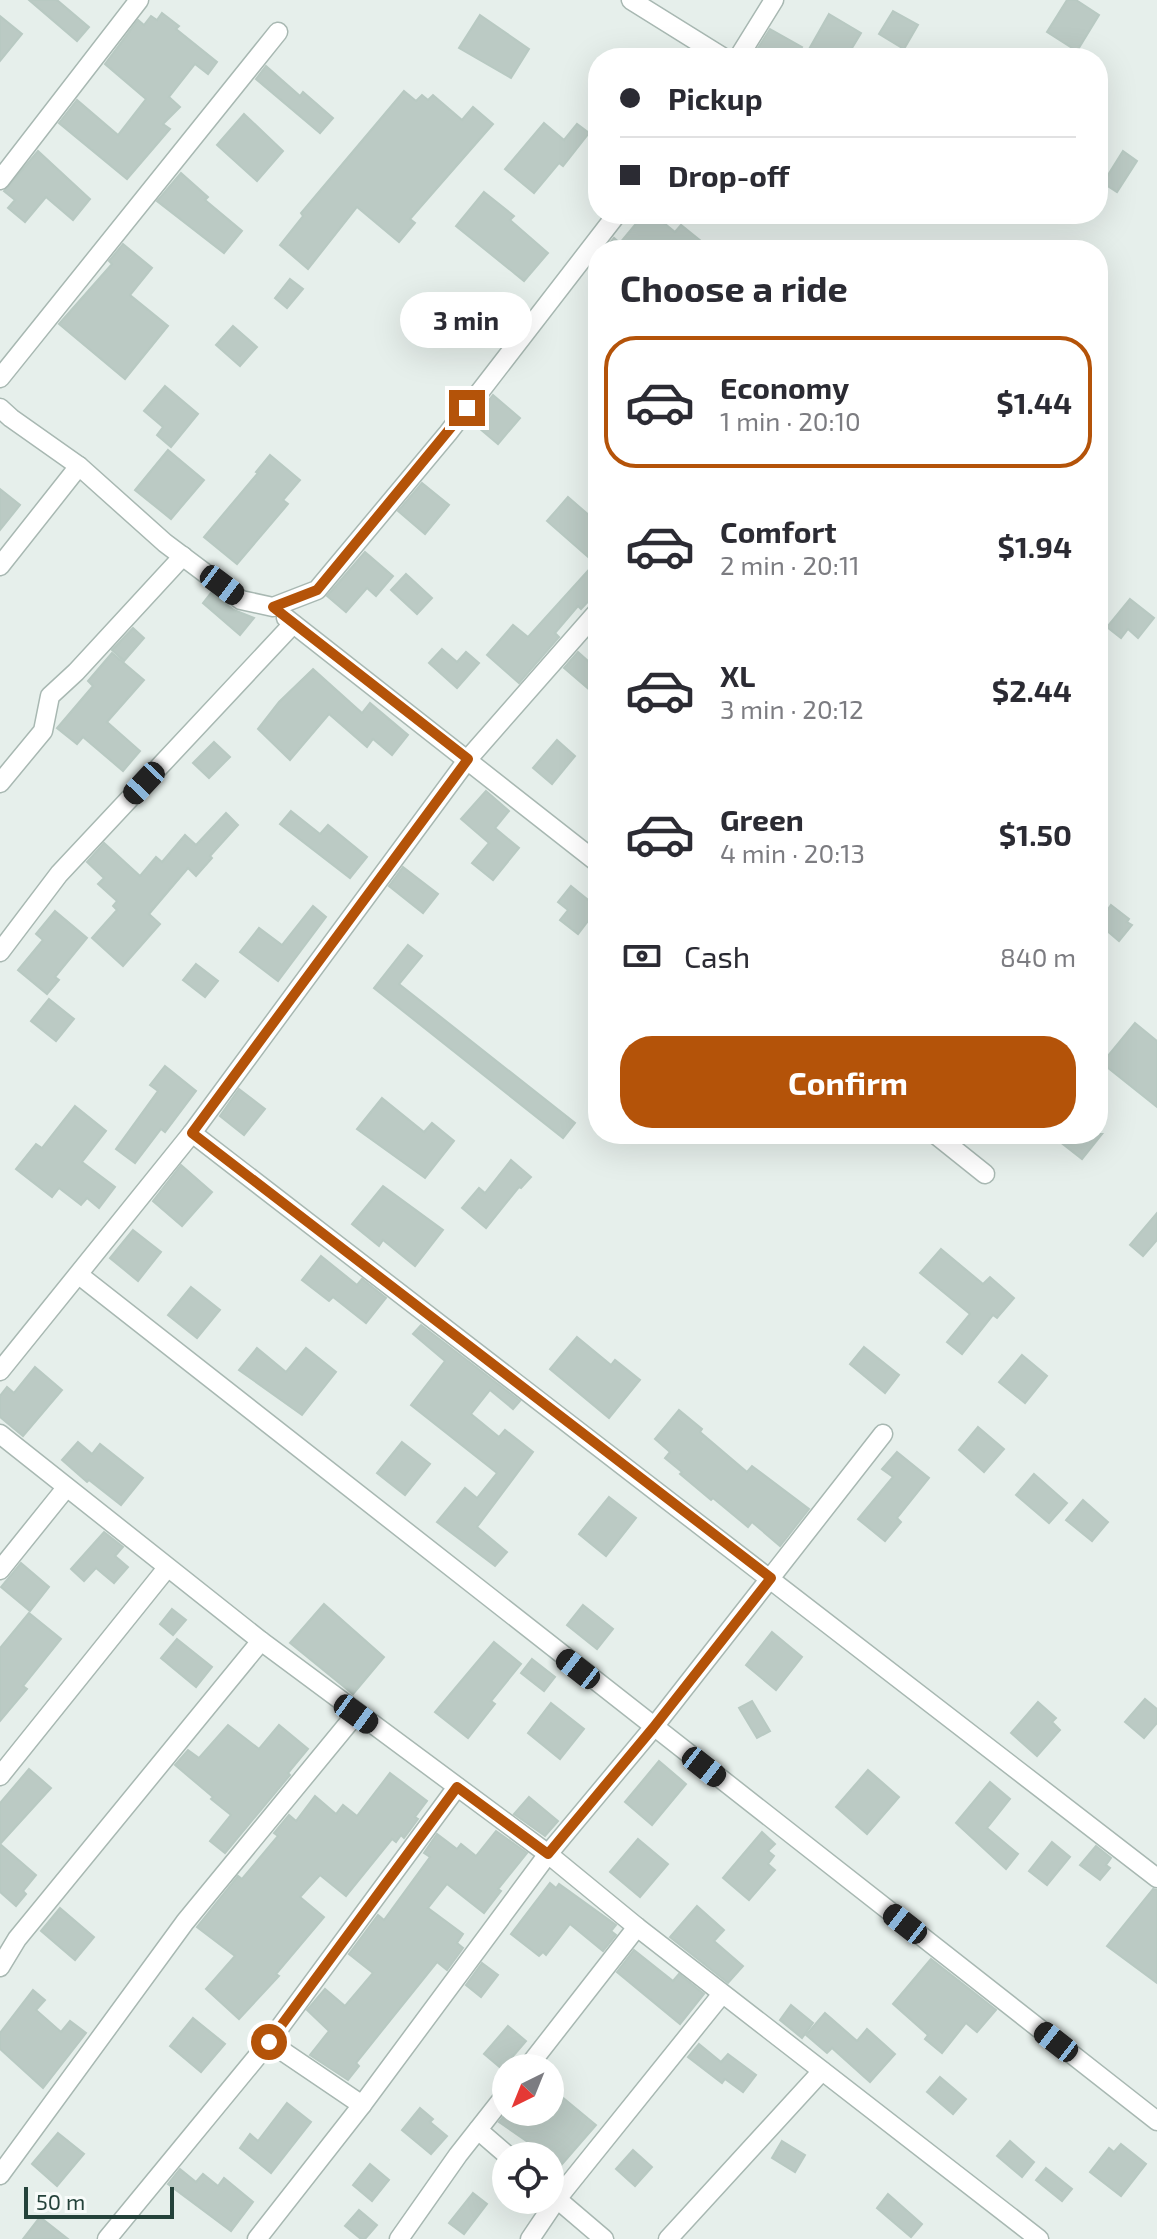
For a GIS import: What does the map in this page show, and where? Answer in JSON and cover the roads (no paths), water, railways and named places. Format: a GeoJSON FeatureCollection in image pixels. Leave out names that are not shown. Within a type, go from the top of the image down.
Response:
{"type":"FeatureCollection","features":[{"type":"Feature","properties":{"kind":"street"},"geometry":{"type":"LineString","coordinates":[[0,180],[139,0]]}},
{"type":"Feature","properties":{"kind":"street"},"geometry":{"type":"LineString","coordinates":[[631,0],[708,48]]}},
{"type":"Feature","properties":{"kind":"street"},"geometry":{"type":"LineString","coordinates":[[744,48],[774,0]]}},
{"type":"Feature","properties":{"kind":"street"},"geometry":{"type":"LineString","coordinates":[[0,378],[278,32]]}},
{"type":"Feature","properties":{"kind":"street"},"geometry":{"type":"LineString","coordinates":[[597,240],[609,224]]}},
{"type":"Feature","properties":{"kind":"street"},"geometry":{"type":"LineString","coordinates":[[273,607],[317,590],[448,433],[588,252]]}},
{"type":"Feature","properties":{"kind":"street"},"geometry":{"type":"LineString","coordinates":[[0,408],[79,466],[183,556],[241,600],[273,607],[588,855]]}},
{"type":"Feature","properties":{"kind":"street"},"geometry":{"type":"LineString","coordinates":[[0,566],[79,466]]}},
{"type":"Feature","properties":{"kind":"street"},"geometry":{"type":"LineString","coordinates":[[0,783],[43,731],[50,696],[183,556]]}},
{"type":"Feature","properties":{"kind":"street"},"geometry":{"type":"LineString","coordinates":[[0,1371],[192,1133],[468,759],[588,622]]}},
{"type":"Feature","properties":{"kind":"street"},"geometry":{"type":"LineString","coordinates":[[0,952],[59,874],[293,624]]}},
{"type":"Feature","properties":{"kind":"street"},"geometry":{"type":"LineString","coordinates":[[192,1133],[1157,1878]]}},
{"type":"Feature","properties":{"kind":"street"},"geometry":{"type":"LineString","coordinates":[[948,1144],[985,1174]]}},
{"type":"Feature","properties":{"kind":"street"},"geometry":{"type":"LineString","coordinates":[[79,1275],[1157,2121]]}},
{"type":"Feature","properties":{"kind":"street"},"geometry":{"type":"LineString","coordinates":[[0,1434],[261,1641],[548,1854],[722,1994],[1039,2239]]}},
{"type":"Feature","properties":{"kind":"street"},"geometry":{"type":"LineString","coordinates":[[257,2239],[362,2105],[548,1854],[653,1728],[883,1434]]}},
{"type":"Feature","properties":{"kind":"street"},"geometry":{"type":"LineString","coordinates":[[0,1570],[66,1488]]}},
{"type":"Feature","properties":{"kind":"street"},"geometry":{"type":"LineString","coordinates":[[0,1776],[167,1568]]}},
{"type":"Feature","properties":{"kind":"street"},"geometry":{"type":"LineString","coordinates":[[0,1967],[17,1939],[261,1641]]}},
{"type":"Feature","properties":{"kind":"street"},"geometry":{"type":"LineString","coordinates":[[0,2175],[185,1922],[356,1714]]}},
{"type":"Feature","properties":{"kind":"street"},"geometry":{"type":"LineString","coordinates":[[107,2239],[269,2042],[457,1787]]}},
{"type":"Feature","properties":{"kind":"street"},"geometry":{"type":"LineString","coordinates":[[538,2054],[637,1927]]}},
{"type":"Feature","properties":{"kind":"street"},"geometry":{"type":"LineString","coordinates":[[564,2184],[722,1994]]}},
{"type":"Feature","properties":{"kind":"street"},"geometry":{"type":"LineString","coordinates":[[269,2042],[362,2105]]}},
{"type":"Feature","properties":{"kind":"street"},"geometry":{"type":"LineString","coordinates":[[668,2239],[822,2071]]}},
{"type":"Feature","properties":{"kind":"street"},"geometry":{"type":"LineString","coordinates":[[399,2239],[492,2112]]}},
{"type":"Feature","properties":{"kind":"street"},"geometry":{"type":"LineString","coordinates":[[478,2130],[492,2142]]}},
{"type":"Feature","properties":{"kind":"street"},"geometry":{"type":"LineString","coordinates":[[564,2205],[604,2239]]}},
{"type":"Feature","properties":{"kind":"street"},"geometry":{"type":"LineString","coordinates":[[530,2239],[544,2214]]}}]}
